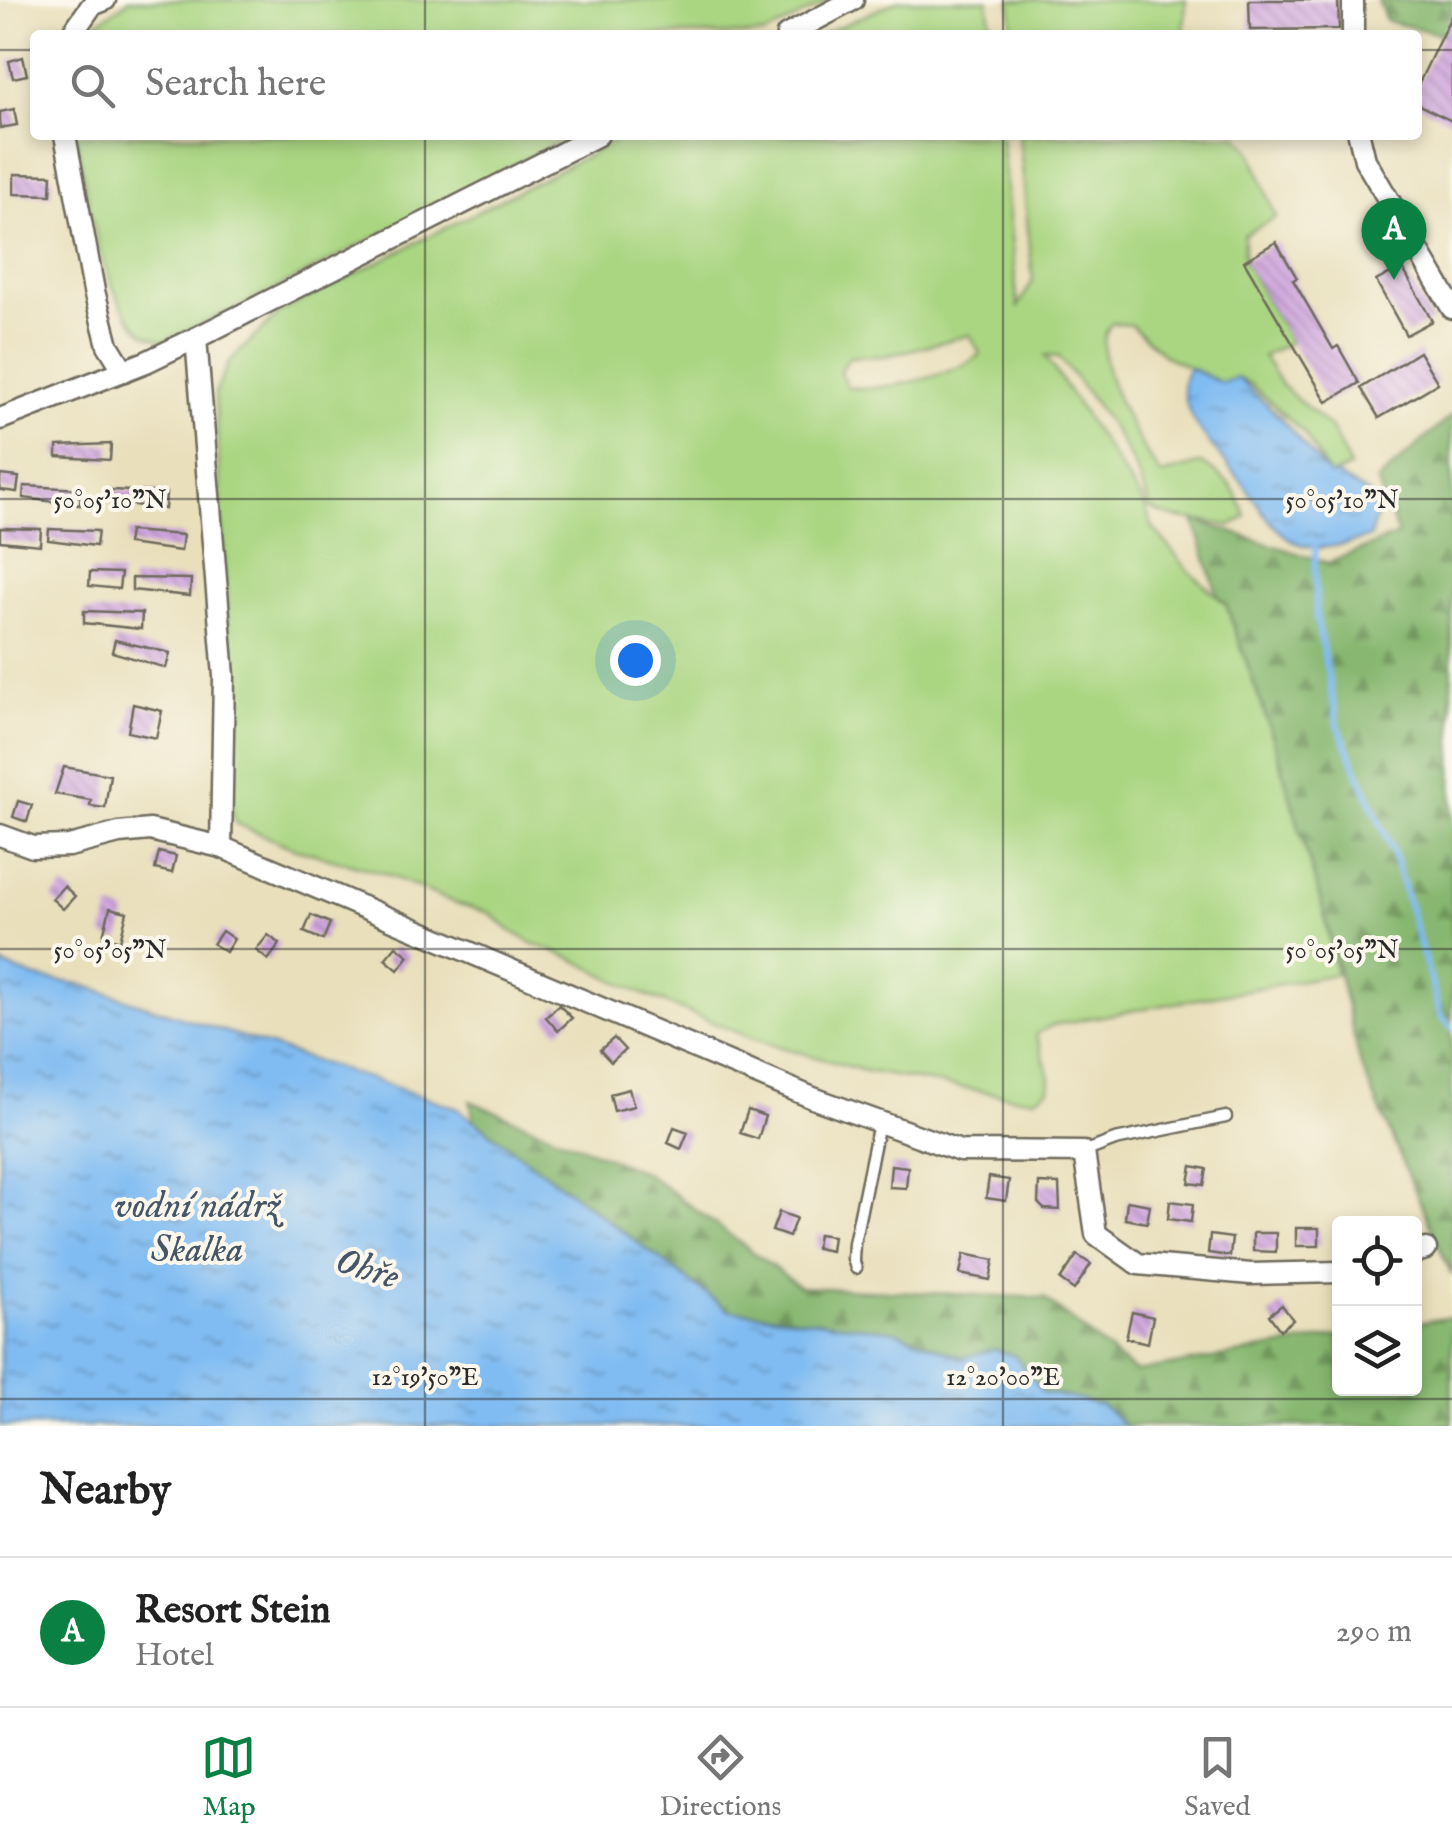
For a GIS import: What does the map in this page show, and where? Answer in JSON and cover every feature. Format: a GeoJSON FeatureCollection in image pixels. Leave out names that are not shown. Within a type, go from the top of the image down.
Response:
{"type":"FeatureCollection","features":[{"type":"Feature","properties":{"kind":"street"},"geometry":{"type":"LineString","coordinates":[[74,30],[92,5],[106,0]]}},
{"type":"Feature","properties":{"kind":"street"},"geometry":{"type":"LineString","coordinates":[[796,30],[853,0]]}},
{"type":"Feature","properties":{"kind":"street"},"geometry":{"type":"LineString","coordinates":[[1353,0],[1353,30]]}},
{"type":"Feature","properties":{"kind":"street"},"geometry":{"type":"LineString","coordinates":[[66,140],[94,291],[108,345],[124,371]]}},
{"type":"Feature","properties":{"kind":"street"},"geometry":{"type":"LineString","coordinates":[[0,419],[196,338],[588,140]]}},
{"type":"Feature","properties":{"kind":"street"},"geometry":{"type":"LineString","coordinates":[[1360,140],[1366,160],[1452,308]]}},
{"type":"Feature","properties":{"kind":"street"},"geometry":{"type":"LineString","coordinates":[[196,338],[224,676],[222,848]]}},
{"type":"Feature","properties":{"kind":"street"},"geometry":{"type":"LineString","coordinates":[[0,835],[33,848],[69,846],[119,833],[150,830],[222,848],[813,1098],[960,1151],[1084,1152],[1096,1234],[1138,1264],[1252,1274],[1332,1272]]}},
{"type":"Feature","properties":{"kind":"lane"},"geometry":{"type":"LineString","coordinates":[[1084,1152],[1114,1140],[1226,1118]]}},
{"type":"Feature","properties":{"kind":"lane"},"geometry":{"type":"LineString","coordinates":[[856,1268],[854,1243],[880,1122]]}},
{"type":"Feature","properties":{"kind":"green space"},"geometry":{"type":"Polygon","coordinates":[[[129,0],[831,0],[774,30],[87,30],[129,0]]]}},
{"type":"Feature","properties":{"kind":"green space"},"geometry":{"type":"Polygon","coordinates":[[[899,0],[988,0],[991,30],[832,30],[899,0]]]}},
{"type":"Feature","properties":{"kind":"green space"},"geometry":{"type":"Polygon","coordinates":[[[1011,0],[1186,0],[1184,30],[1012,30],[1011,0]]]}},
{"type":"Feature","properties":{"kind":"green space"},"geometry":{"type":"Polygon","coordinates":[[[1378,0],[1452,0],[1452,37],[1386,21],[1378,0]]]}},
{"type":"Feature","properties":{"kind":"green space"},"geometry":{"type":"Polygon","coordinates":[[[77,140],[562,140],[262,296],[165,341],[144,333],[116,294],[90,211],[77,140]]]}},
{"type":"Feature","properties":{"kind":"green space"},"geometry":{"type":"Polygon","coordinates":[[[618,140],[1001,140],[1018,307],[1033,280],[1019,140],[1242,140],[1251,151],[1276,217],[1244,235],[1244,261],[1291,342],[1263,356],[1282,386],[1331,428],[1350,467],[1330,476],[1304,433],[1249,383],[1235,378],[1222,383],[1165,356],[1131,325],[1112,323],[1105,337],[1109,377],[1129,422],[1161,475],[1201,463],[1230,485],[1246,517],[1231,526],[1159,513],[1149,508],[1124,447],[1099,410],[1059,357],[1045,356],[1143,502],[1153,528],[1190,572],[1226,604],[1273,738],[1323,909],[1336,974],[1053,1025],[1036,1034],[1050,1078],[1049,1089],[1035,1098],[1015,1097],[865,1071],[756,1040],[532,943],[490,913],[386,874],[293,848],[235,823],[227,788],[231,688],[215,393],[230,361],[282,311],[618,140]],[[970,335],[886,356],[849,357],[840,372],[848,387],[878,387],[917,381],[969,362],[980,354],[970,335]]]}},
{"type":"Feature","properties":{"kind":"green space"},"geometry":{"type":"Polygon","coordinates":[[[1452,415],[1452,1276],[1361,1066],[1323,909],[1273,738],[1226,604],[1218,597],[1194,520],[1328,563],[1398,535],[1377,481],[1452,415]]]}},
{"type":"Feature","properties":{"kind":"green space"},"geometry":{"type":"Polygon","coordinates":[[[470,1101],[646,1173],[800,1287],[1044,1298],[1135,1372],[1332,1337],[1332,1396],[1422,1396],[1422,1322],[1452,1317],[1452,1426],[1125,1426],[1102,1405],[1042,1392],[1015,1356],[995,1349],[963,1358],[896,1331],[728,1310],[474,1120],[470,1101]]]}},
{"type":"Feature","properties":{"kind":"water"},"geometry":{"type":"Polygon","coordinates":[[[1189,368],[1222,383],[1238,378],[1279,416],[1330,476],[1335,474],[1370,495],[1376,516],[1370,537],[1317,547],[1300,544],[1282,533],[1199,429],[1184,397],[1189,368]]]}},
{"type":"Feature","properties":{"kind":"water","name":"vodní nádrž Skalka"},"geometry":{"type":"Polygon","coordinates":[[[0,964],[37,978],[80,984],[456,1107],[728,1310],[896,1331],[963,1358],[994,1349],[1015,1356],[1042,1392],[1102,1405],[1125,1426],[0,1426],[0,964]]]}},
{"type":"Feature","properties":{"kind":"building"},"geometry":{"type":"Polygon","coordinates":[[[1249,0],[1338,0],[1339,29],[1250,30],[1249,0]]]}},
{"type":"Feature","properties":{"kind":"building"},"geometry":{"type":"Polygon","coordinates":[[[1452,14],[1452,121],[1422,106],[1422,77],[1452,14]]]}},
{"type":"Feature","properties":{"kind":"building"},"geometry":{"type":"Polygon","coordinates":[[[23,57],[27,75],[13,78],[9,61],[23,57]]]}},
{"type":"Feature","properties":{"kind":"building"},"geometry":{"type":"Polygon","coordinates":[[[14,109],[17,125],[0,128],[0,112],[14,109]]]}},
{"type":"Feature","properties":{"kind":"building"},"geometry":{"type":"Polygon","coordinates":[[[14,174],[52,175],[51,195],[14,194],[14,174]]]}},
{"type":"Feature","properties":{"kind":"building"},"geometry":{"type":"Polygon","coordinates":[[[1276,242],[1333,349],[1338,346],[1359,383],[1327,402],[1244,261],[1276,242]]]}},
{"type":"Feature","properties":{"kind":"building"},"geometry":{"type":"Polygon","coordinates":[[[1402,267],[1432,321],[1406,335],[1376,281],[1402,267]]]}},
{"type":"Feature","properties":{"kind":"building"},"geometry":{"type":"Polygon","coordinates":[[[1419,352],[1438,383],[1379,418],[1361,388],[1419,352]]]}},
{"type":"Feature","properties":{"kind":"building"},"geometry":{"type":"Polygon","coordinates":[[[111,444],[110,460],[57,457],[57,446],[111,444]]]}},
{"type":"Feature","properties":{"kind":"building"},"geometry":{"type":"Polygon","coordinates":[[[0,475],[19,477],[17,492],[0,490],[0,475]]]}},
{"type":"Feature","properties":{"kind":"building"},"geometry":{"type":"Polygon","coordinates":[[[24,486],[81,489],[80,505],[23,498],[24,486]]]}},
{"type":"Feature","properties":{"kind":"building"},"geometry":{"type":"Polygon","coordinates":[[[112,490],[166,493],[165,509],[111,502],[112,490]]]}},
{"type":"Feature","properties":{"kind":"building"},"geometry":{"type":"Polygon","coordinates":[[[0,528],[41,529],[40,545],[0,541],[0,528]]]}},
{"type":"Feature","properties":{"kind":"building"},"geometry":{"type":"Polygon","coordinates":[[[49,529],[98,531],[96,546],[48,540],[49,529]]]}},
{"type":"Feature","properties":{"kind":"building"},"geometry":{"type":"Polygon","coordinates":[[[129,531],[183,535],[181,551],[127,544],[129,531]]]}},
{"type":"Feature","properties":{"kind":"building"},"geometry":{"type":"Polygon","coordinates":[[[90,572],[121,573],[119,589],[89,586],[90,572]]]}},
{"type":"Feature","properties":{"kind":"building"},"geometry":{"type":"Polygon","coordinates":[[[132,578],[191,579],[190,596],[132,590],[132,578]]]}},
{"type":"Feature","properties":{"kind":"building"},"geometry":{"type":"Polygon","coordinates":[[[84,611],[142,613],[141,629],[84,623],[84,611]]]}},
{"type":"Feature","properties":{"kind":"building"},"geometry":{"type":"Polygon","coordinates":[[[115,640],[170,653],[166,668],[112,652],[115,640]]]}},
{"type":"Feature","properties":{"kind":"building"},"geometry":{"type":"Polygon","coordinates":[[[133,704],[162,711],[156,738],[128,732],[133,704]]]}},
{"type":"Feature","properties":{"kind":"building"},"geometry":{"type":"Polygon","coordinates":[[[64,767],[110,775],[105,808],[90,806],[91,800],[55,794],[64,767]]]}},
{"type":"Feature","properties":{"kind":"building"},"geometry":{"type":"Polygon","coordinates":[[[18,801],[32,805],[27,822],[13,817],[18,801]]]}},
{"type":"Feature","properties":{"kind":"building"},"geometry":{"type":"Polygon","coordinates":[[[159,852],[176,856],[172,873],[155,869],[159,852]]]}},
{"type":"Feature","properties":{"kind":"building"},"geometry":{"type":"Polygon","coordinates":[[[64,886],[75,896],[63,909],[52,899],[64,886]]]}},
{"type":"Feature","properties":{"kind":"building"},"geometry":{"type":"Polygon","coordinates":[[[110,908],[127,912],[120,941],[103,936],[110,908]]]}},
{"type":"Feature","properties":{"kind":"building"},"geometry":{"type":"Polygon","coordinates":[[[311,915],[330,923],[323,940],[304,932],[311,915]]]}},
{"type":"Feature","properties":{"kind":"building"},"geometry":{"type":"Polygon","coordinates":[[[222,931],[234,939],[226,952],[213,944],[222,931]]]}},
{"type":"Feature","properties":{"kind":"building"},"geometry":{"type":"Polygon","coordinates":[[[268,935],[280,944],[268,960],[256,950],[268,935]]]}},
{"type":"Feature","properties":{"kind":"building"},"geometry":{"type":"Polygon","coordinates":[[[396,946],[409,956],[398,970],[385,959],[396,946]]]}},
{"type":"Feature","properties":{"kind":"building"},"geometry":{"type":"Polygon","coordinates":[[[559,1005],[572,1018],[558,1031],[546,1017],[559,1005]]]}},
{"type":"Feature","properties":{"kind":"building"},"geometry":{"type":"Polygon","coordinates":[[[614,1038],[625,1050],[611,1062],[600,1050],[614,1038]]]}},
{"type":"Feature","properties":{"kind":"building"},"geometry":{"type":"Polygon","coordinates":[[[629,1089],[634,1106],[614,1111],[610,1094],[629,1089]]]}},
{"type":"Feature","properties":{"kind":"building"},"geometry":{"type":"Polygon","coordinates":[[[748,1110],[765,1116],[758,1139],[740,1133],[748,1110]]]}},
{"type":"Feature","properties":{"kind":"building"},"geometry":{"type":"Polygon","coordinates":[[[674,1127],[688,1132],[681,1149],[668,1143],[674,1127]]]}},
{"type":"Feature","properties":{"kind":"building"},"geometry":{"type":"Polygon","coordinates":[[[891,1165],[908,1167],[906,1188],[889,1187],[891,1165]]]}},
{"type":"Feature","properties":{"kind":"building"},"geometry":{"type":"Polygon","coordinates":[[[1192,1166],[1207,1169],[1204,1185],[1189,1183],[1192,1166]]]}},
{"type":"Feature","properties":{"kind":"building"},"geometry":{"type":"Polygon","coordinates":[[[989,1177],[1009,1180],[1006,1201],[986,1198],[989,1177]]]}},
{"type":"Feature","properties":{"kind":"building"},"geometry":{"type":"Polygon","coordinates":[[[1039,1183],[1059,1184],[1060,1210],[1044,1209],[1038,1203],[1039,1183]]]}},
{"type":"Feature","properties":{"kind":"building"},"geometry":{"type":"Polygon","coordinates":[[[1127,1201],[1150,1205],[1147,1223],[1125,1219],[1127,1201]]]}},
{"type":"Feature","properties":{"kind":"building"},"geometry":{"type":"Polygon","coordinates":[[[1170,1201],[1193,1204],[1191,1222],[1168,1219],[1170,1201]]]}},
{"type":"Feature","properties":{"kind":"building"},"geometry":{"type":"Polygon","coordinates":[[[779,1212],[796,1218],[789,1237],[772,1231],[779,1212]]]}},
{"type":"Feature","properties":{"kind":"building"},"geometry":{"type":"Polygon","coordinates":[[[1296,1228],[1319,1228],[1319,1246],[1296,1246],[1296,1228]]]}},
{"type":"Feature","properties":{"kind":"building"},"geometry":{"type":"Polygon","coordinates":[[[1253,1233],[1276,1233],[1276,1252],[1253,1251],[1253,1233]]]}},
{"type":"Feature","properties":{"kind":"building"},"geometry":{"type":"Polygon","coordinates":[[[818,1234],[833,1236],[831,1251],[816,1248],[818,1234]]]}},
{"type":"Feature","properties":{"kind":"building"},"geometry":{"type":"Polygon","coordinates":[[[1210,1235],[1232,1238],[1230,1256],[1208,1253],[1210,1235]]]}},
{"type":"Feature","properties":{"kind":"building"},"geometry":{"type":"Polygon","coordinates":[[[964,1254],[994,1260],[990,1280],[960,1274],[964,1254]]]}},
{"type":"Feature","properties":{"kind":"building"},"geometry":{"type":"Polygon","coordinates":[[[1077,1255],[1091,1264],[1074,1290],[1060,1280],[1077,1255]]]}},
{"type":"Feature","properties":{"kind":"building"},"geometry":{"type":"Polygon","coordinates":[[[1282,1305],[1293,1320],[1280,1330],[1269,1315],[1282,1305]]]}},
{"type":"Feature","properties":{"kind":"building"},"geometry":{"type":"Polygon","coordinates":[[[1132,1312],[1153,1317],[1148,1343],[1126,1338],[1132,1312]]]}},
{"type":"Feature","properties":{"kind":"waterway"},"geometry":{"type":"LineString","coordinates":[[1315,547],[1316,616],[1338,725],[1394,855],[1441,1016],[1452,1028]]}},
{"type":"Feature","properties":{"kind":"place","name":"Resort Stein"},"geometry":{"type":"Point","coordinates":[1394,280]}},
{"type":"Feature","properties":{"kind":"water label","name":"Ohře"},"geometry":{"type":"Point","coordinates":[367,1270]}}]}
